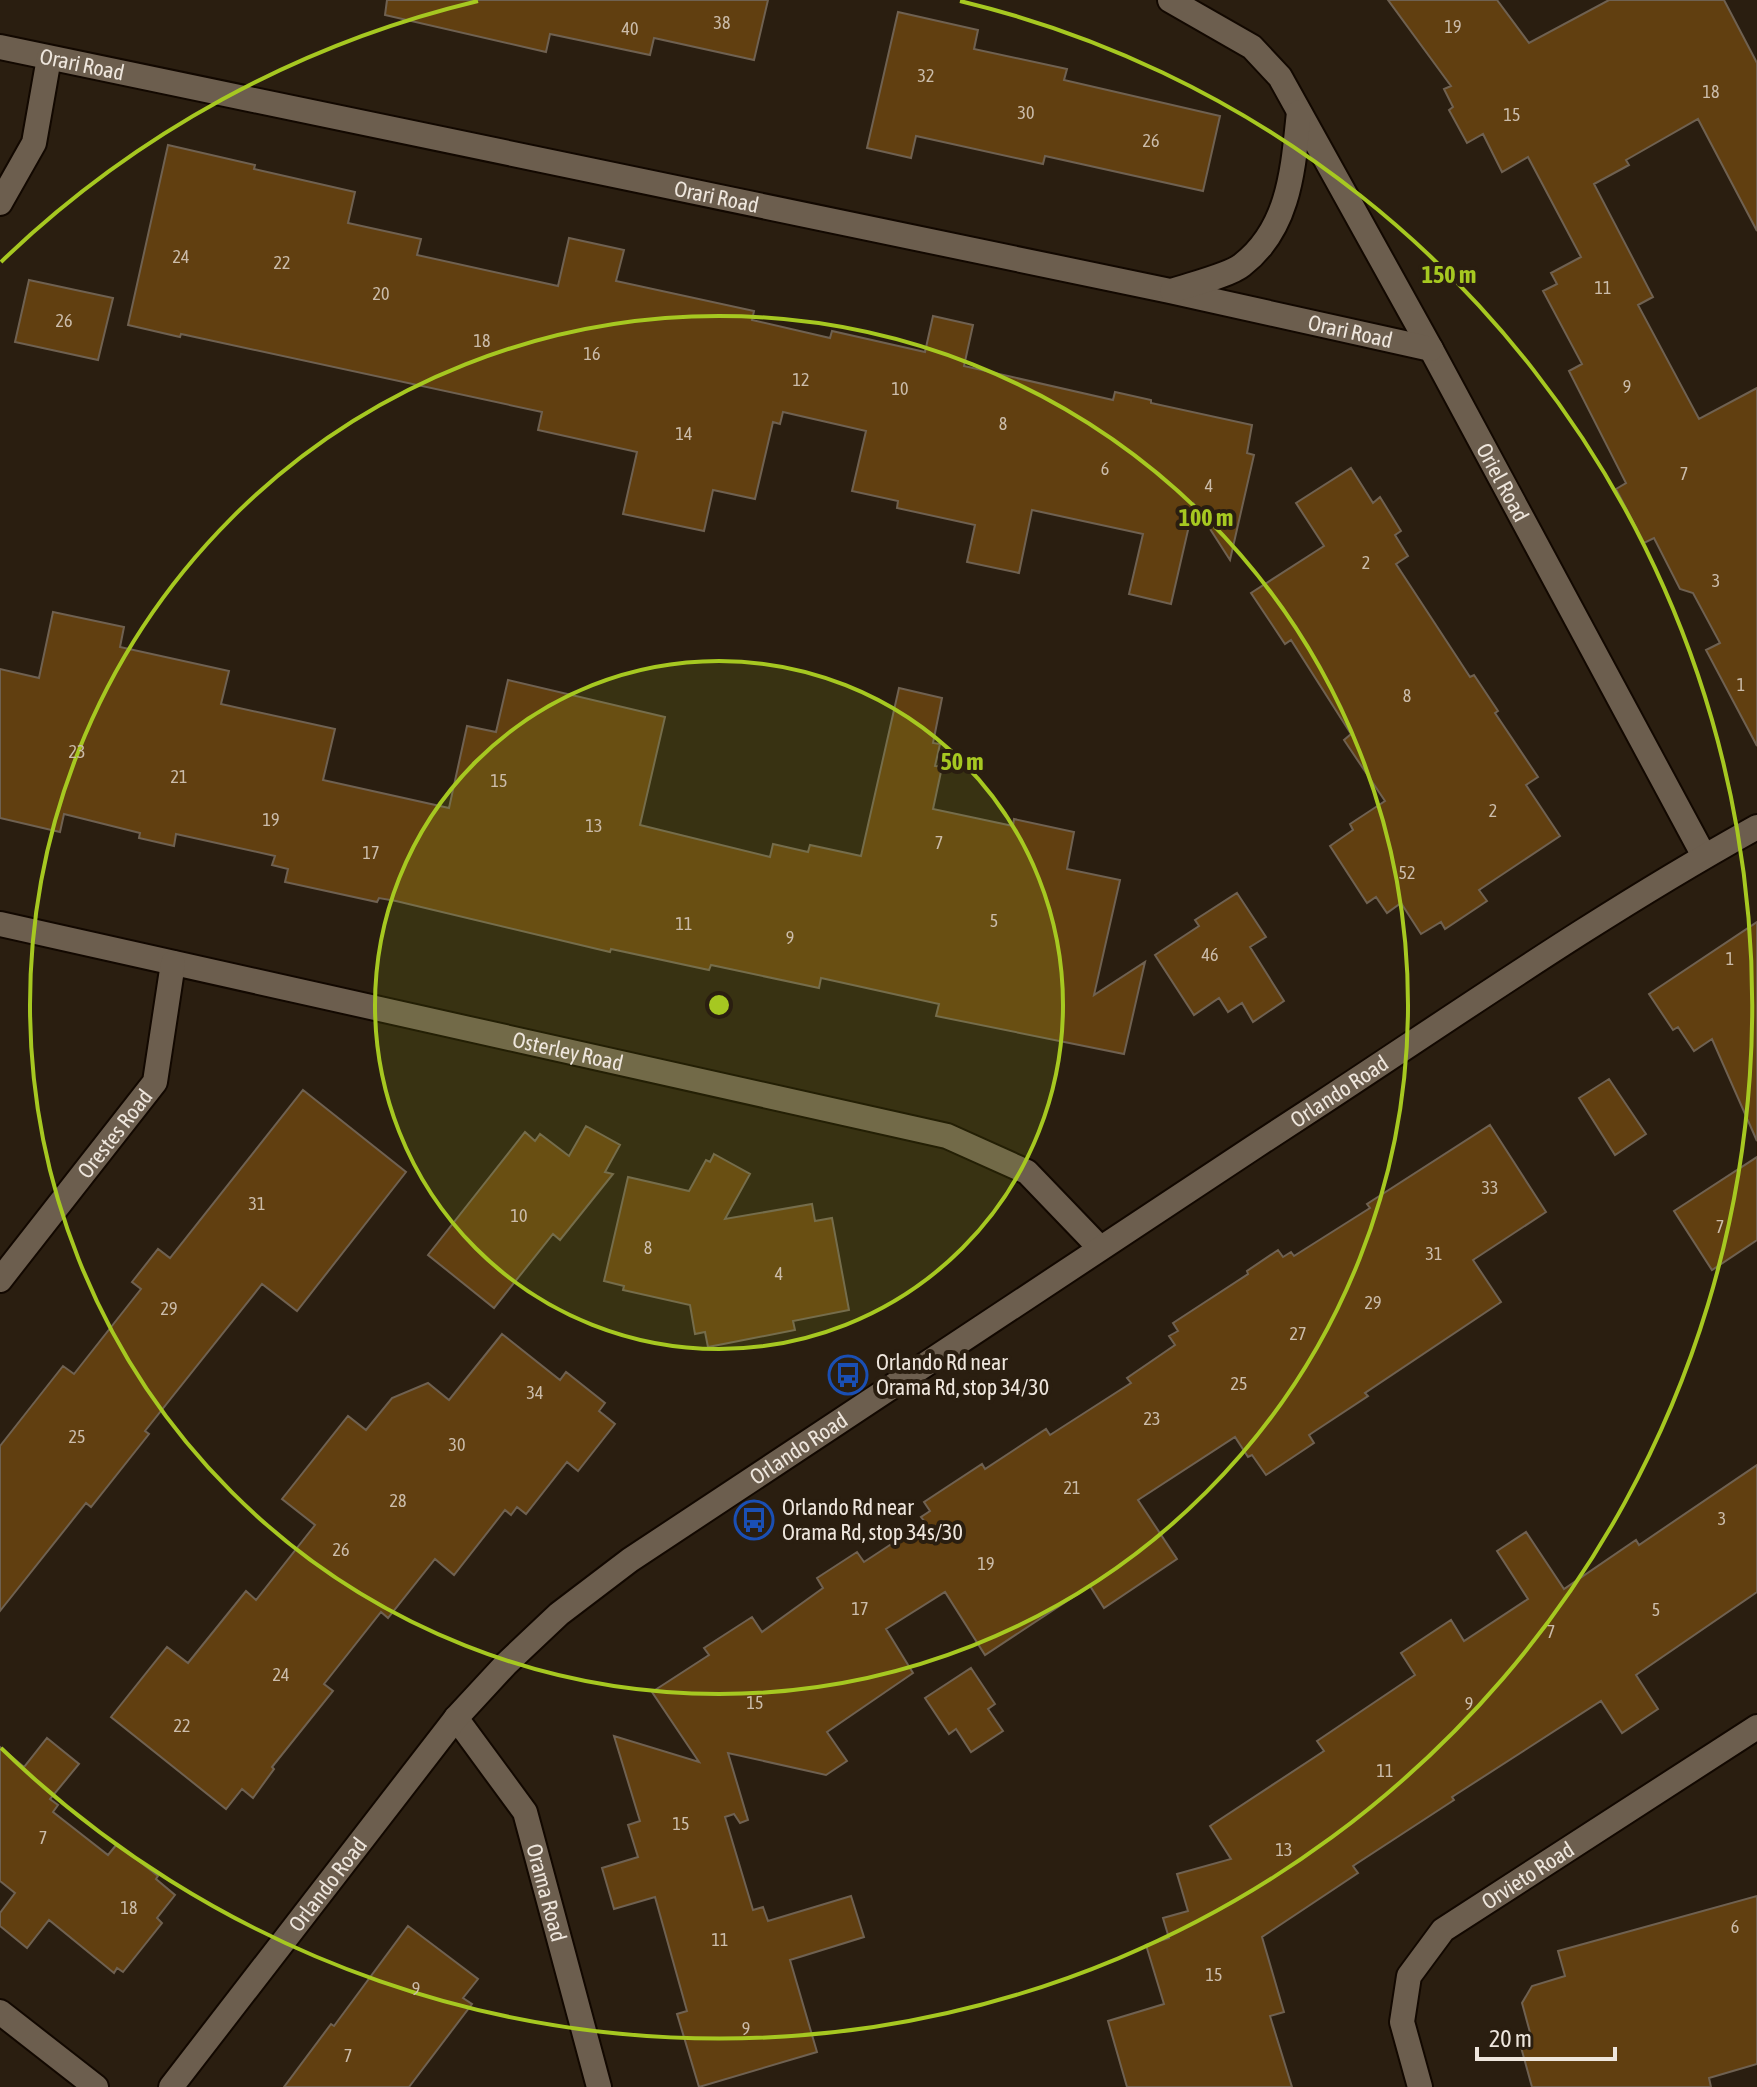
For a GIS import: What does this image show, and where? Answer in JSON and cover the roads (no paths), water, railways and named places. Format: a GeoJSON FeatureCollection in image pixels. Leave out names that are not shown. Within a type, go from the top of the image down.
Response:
{"type":"FeatureCollection","features":[{"type":"Feature","properties":{"kind":"street","name":"Oriel Road"},"geometry":{"type":"LineString","coordinates":[[1170,0],[1252,47],[1280,77],[1431,349],[1704,856]]}},
{"type":"Feature","properties":{"kind":"street","name":"Orari Road"},"geometry":{"type":"LineString","coordinates":[[0,47],[1170,291],[1431,349]]}},
{"type":"Feature","properties":{"kind":"street"},"geometry":{"type":"LineString","coordinates":[[0,203],[34,143],[49,58]]}},
{"type":"Feature","properties":{"kind":"street"},"geometry":{"type":"LineString","coordinates":[[1170,291],[1241,267],[1274,231],[1291,178],[1299,112]]}},
{"type":"Feature","properties":{"kind":"street","name":"Orlando Road"},"geometry":{"type":"LineString","coordinates":[[171,2087],[456,1718],[506,1664],[559,1614],[630,1560],[1100,1248],[1565,943],[1704,856],[1757,827]]}},
{"type":"Feature","properties":{"kind":"street","name":"Osterley Road"},"geometry":{"type":"LineString","coordinates":[[0,924],[947,1136],[1027,1172],[1100,1248]]}},
{"type":"Feature","properties":{"kind":"street","name":"Orestes Road"},"geometry":{"type":"LineString","coordinates":[[0,1280],[155,1082],[173,963]]}},
{"type":"Feature","properties":{"kind":"street","name":"Orama Road"},"geometry":{"type":"LineString","coordinates":[[456,1718],[525,1812],[599,2087]]}},
{"type":"Feature","properties":{"kind":"street","name":"Orvieto Road"},"geometry":{"type":"LineString","coordinates":[[1420,2087],[1402,2022],[1409,1976],[1443,1930],[1757,1727]]}},
{"type":"Feature","properties":{"kind":"street"},"geometry":{"type":"LineString","coordinates":[[0,2012],[96,2087]]}},
{"type":"Feature","properties":{"kind":"place","name":"Orlando Rd near Orama Rd, stop 34/30"},"geometry":{"type":"Point","coordinates":[848,1375]}},
{"type":"Feature","properties":{"kind":"place","name":"Orlando Rd near Orama Rd, stop 34s/30"},"geometry":{"type":"Point","coordinates":[754,1520]}}]}
